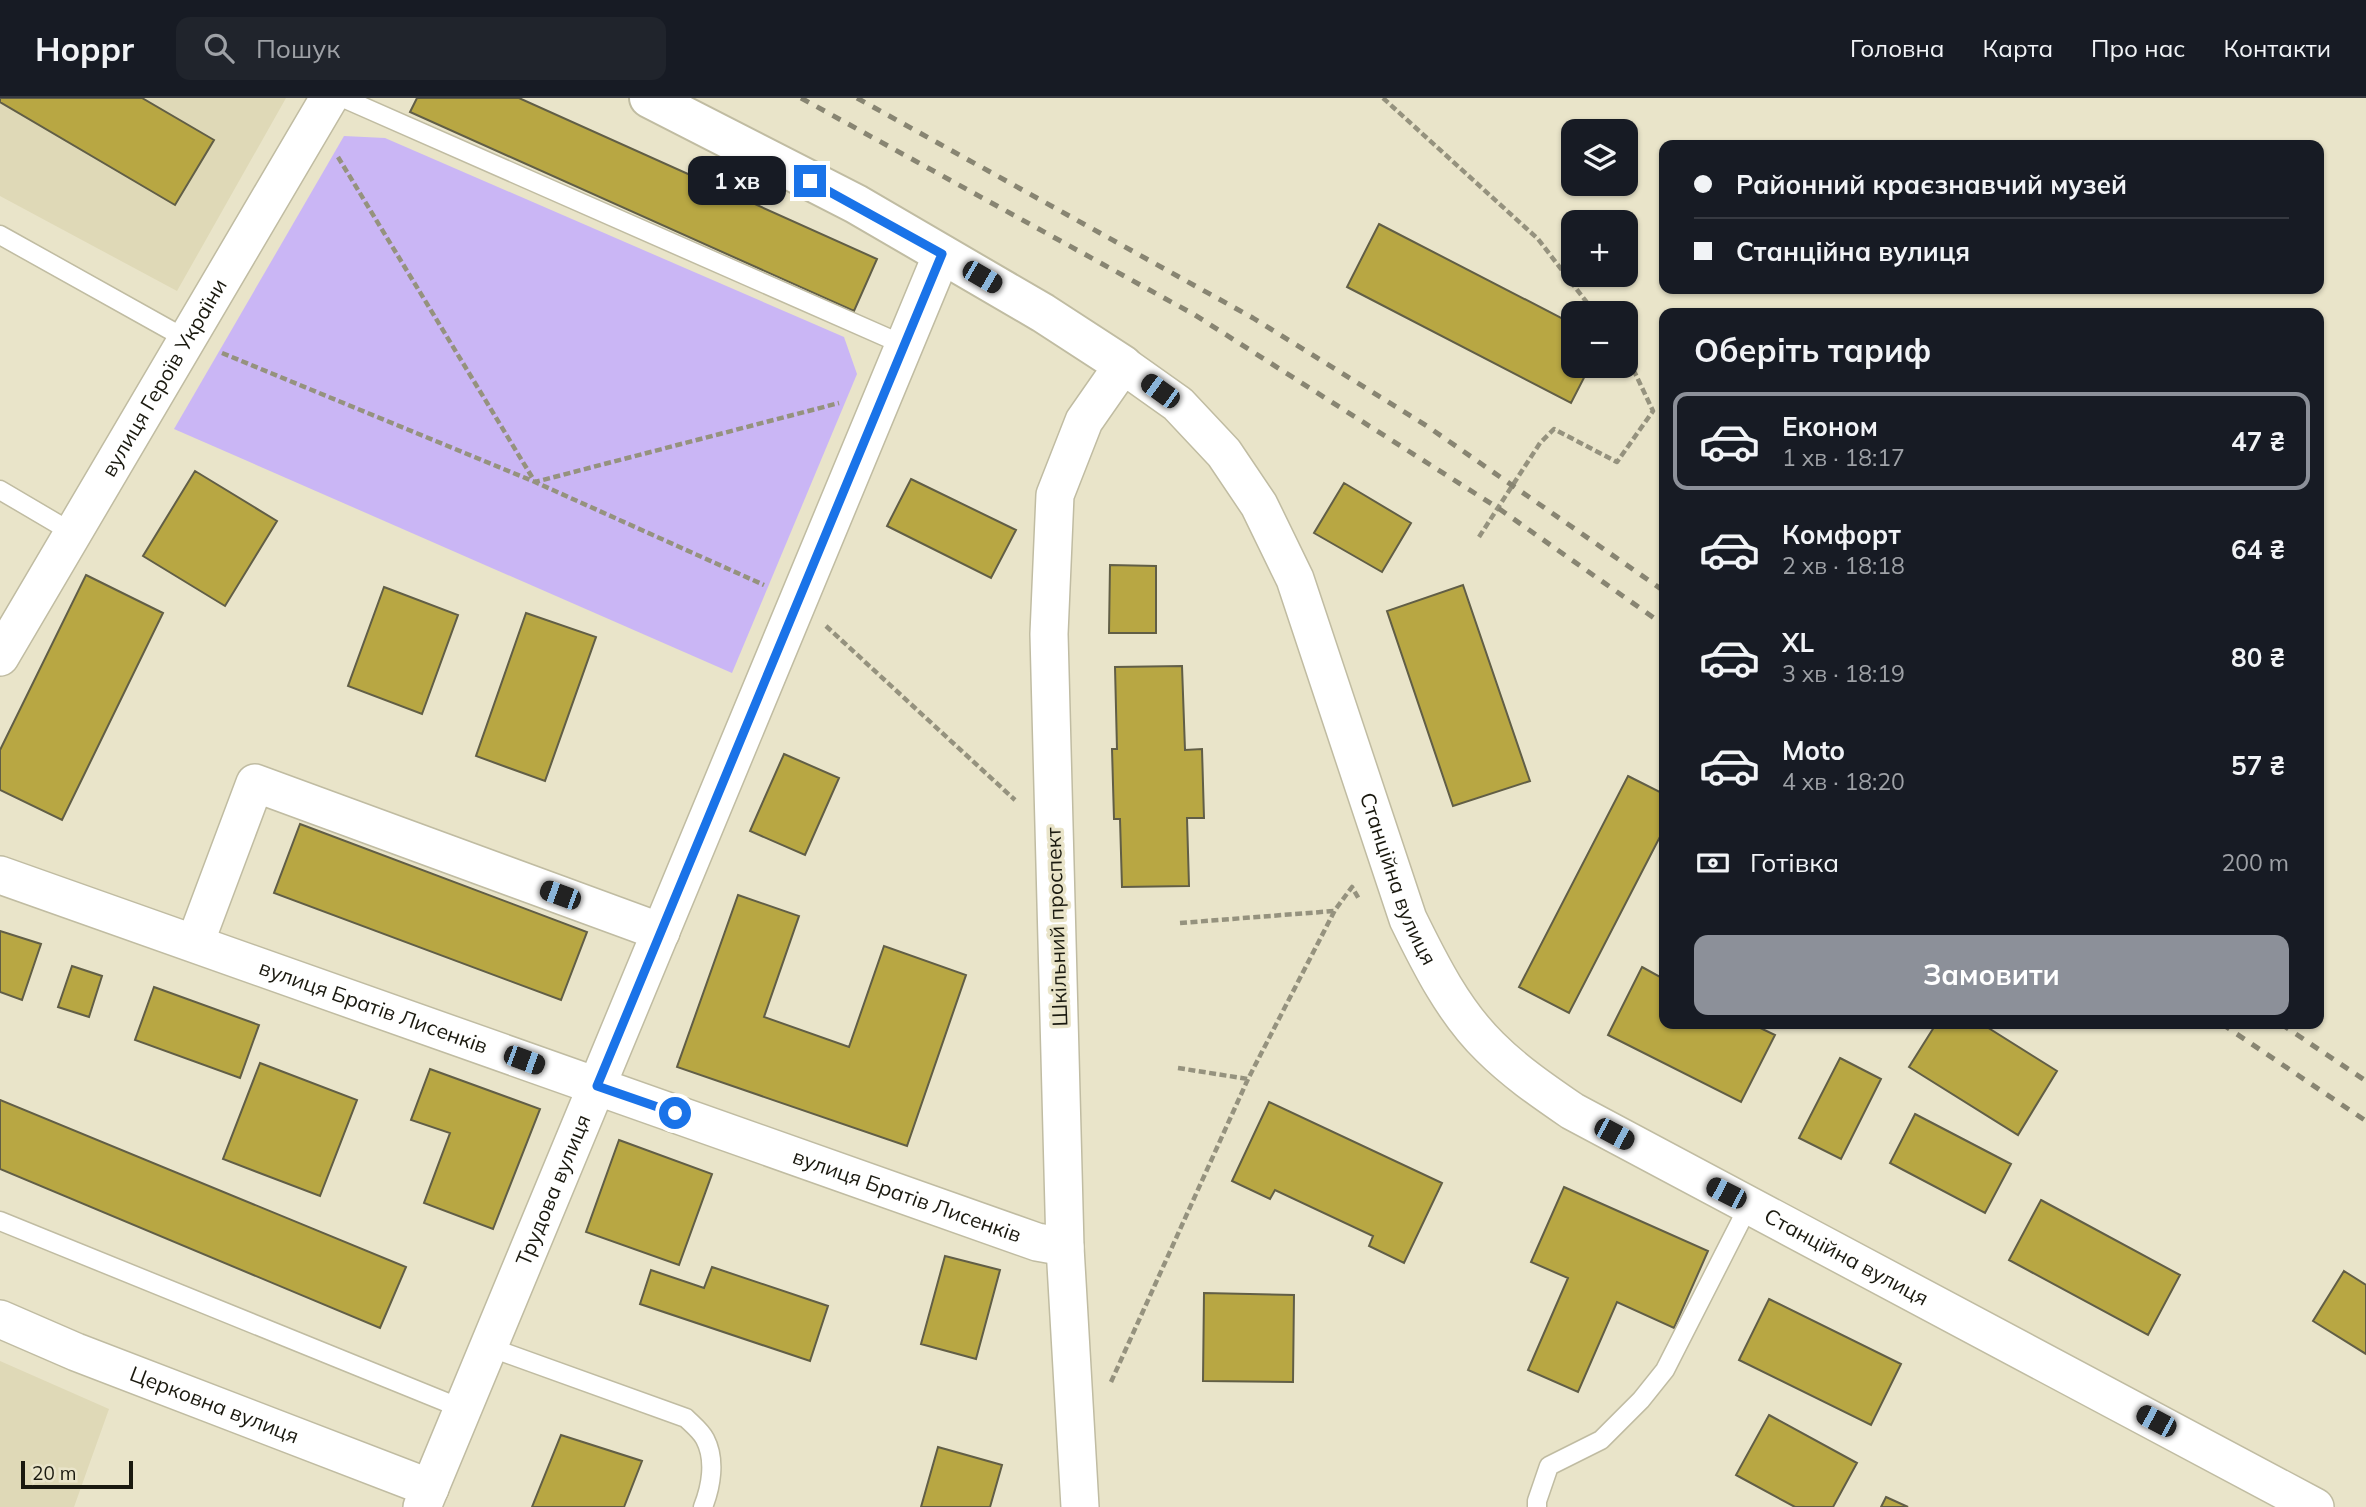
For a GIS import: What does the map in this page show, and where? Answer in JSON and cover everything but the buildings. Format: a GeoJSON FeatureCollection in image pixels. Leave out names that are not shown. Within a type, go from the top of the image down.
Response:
{"type":"FeatureCollection","features":[{"type":"Feature","properties":{"kind":"street","name":"Станційна вулиця"},"geometry":{"type":"LineString","coordinates":[[649,98],[856,204],[1043,313],[1178,404],[1224,453],[1259,505],[1295,579],[1408,919],[1431,966],[1459,1008],[1489,1046],[1528,1080],[1572,1111],[2315,1507]]}},
{"type":"Feature","properties":{"kind":"street","name":"вулиця Героїв України"},"geometry":{"type":"LineString","coordinates":[[0,657],[322,109]]}},
{"type":"Feature","properties":{"kind":"street","name":"Трудова вулиця"},"geometry":{"type":"LineString","coordinates":[[426,1498],[942,254]]}},
{"type":"Feature","properties":{"kind":"street","name":"Шкільний проспект"},"geometry":{"type":"LineString","coordinates":[[1080,1507],[1065,1247],[1049,634],[1055,495],[1084,421],[1123,365]]}},
{"type":"Feature","properties":{"kind":"street"},"geometry":{"type":"LineString","coordinates":[[195,943],[255,783],[661,932]]}},
{"type":"Feature","properties":{"kind":"street","name":"вулиця Братів Лисенків"},"geometry":{"type":"LineString","coordinates":[[0,875],[1037,1242],[1065,1247]]}},
{"type":"Feature","properties":{"kind":"street","name":"Церковна вулиця"},"geometry":{"type":"LineString","coordinates":[[0,1319],[426,1498]]}},
{"type":"Feature","properties":{"kind":"lane"},"geometry":{"type":"LineString","coordinates":[[344,98],[904,345]]}},
{"type":"Feature","properties":{"kind":"lane"},"geometry":{"type":"LineString","coordinates":[[0,235],[188,340]]}},
{"type":"Feature","properties":{"kind":"lane"},"geometry":{"type":"LineString","coordinates":[[0,490],[73,533]]}},
{"type":"Feature","properties":{"kind":"lane"},"geometry":{"type":"LineString","coordinates":[[1537,1507],[1549,1466],[1601,1440],[1641,1400],[1665,1370],[1749,1205]]}},
{"type":"Feature","properties":{"kind":"lane"},"geometry":{"type":"LineString","coordinates":[[0,1221],[463,1409]]}},
{"type":"Feature","properties":{"kind":"lane"},"geometry":{"type":"LineString","coordinates":[[489,1347],[686,1418],[705,1439],[712,1465],[709,1492],[703,1507]]}},
{"type":"Feature","properties":{"kind":"path"},"geometry":{"type":"LineString","coordinates":[[1383,98],[1538,239],[1586,301]]}},
{"type":"Feature","properties":{"kind":"path"},"geometry":{"type":"LineString","coordinates":[[322,109],[535,482]]}},
{"type":"Feature","properties":{"kind":"path"},"geometry":{"type":"LineString","coordinates":[[188,340],[535,482],[798,600],[1017,801]]}},
{"type":"Feature","properties":{"kind":"path"},"geometry":{"type":"LineString","coordinates":[[1479,537],[1540,443],[1554,429],[1617,462],[1653,411],[1637,378]]}},
{"type":"Feature","properties":{"kind":"path"},"geometry":{"type":"LineString","coordinates":[[535,482],[885,391]]}},
{"type":"Feature","properties":{"kind":"path"},"geometry":{"type":"LineString","coordinates":[[1110,1384],[1248,1079],[1335,911],[1352,887],[1366,909]]}},
{"type":"Feature","properties":{"kind":"path"},"geometry":{"type":"LineString","coordinates":[[1180,923],[1335,911]]}},
{"type":"Feature","properties":{"kind":"path"},"geometry":{"type":"LineString","coordinates":[[1178,1068],[1248,1079]]}},
{"type":"Feature","properties":{"kind":"shaded area"},"geometry":{"type":"Polygon","coordinates":[[[0,98],[286,98],[177,291],[0,196],[0,98]]]}},
{"type":"Feature","properties":{"kind":"shaded area"},"geometry":{"type":"Polygon","coordinates":[[[344,136],[385,138],[844,337],[857,374],[732,673],[174,429],[344,136]]]}},
{"type":"Feature","properties":{"kind":"shaded area"},"geometry":{"type":"Polygon","coordinates":[[[0,1361],[109,1409],[74,1507],[0,1507],[0,1361]]]}},
{"type":"Feature","properties":{"kind":"railway"},"geometry":{"type":"LineString","coordinates":[[801,98],[1195,315],[1498,508],[1659,621]]}},
{"type":"Feature","properties":{"kind":"railway"},"geometry":{"type":"LineString","coordinates":[[857,98],[1253,318],[1427,426],[1659,588]]}},
{"type":"Feature","properties":{"kind":"railway"},"geometry":{"type":"LineString","coordinates":[[2229,1029],[2366,1121]]}},
{"type":"Feature","properties":{"kind":"railway"},"geometry":{"type":"LineString","coordinates":[[2288,1029],[2366,1081]]}},
{"type":"Feature","properties":{"kind":"route"},"geometry":{"type":"LineString","coordinates":[[675,1113],[597,1086],[942,254],[856,204],[810,181]]}}]}
